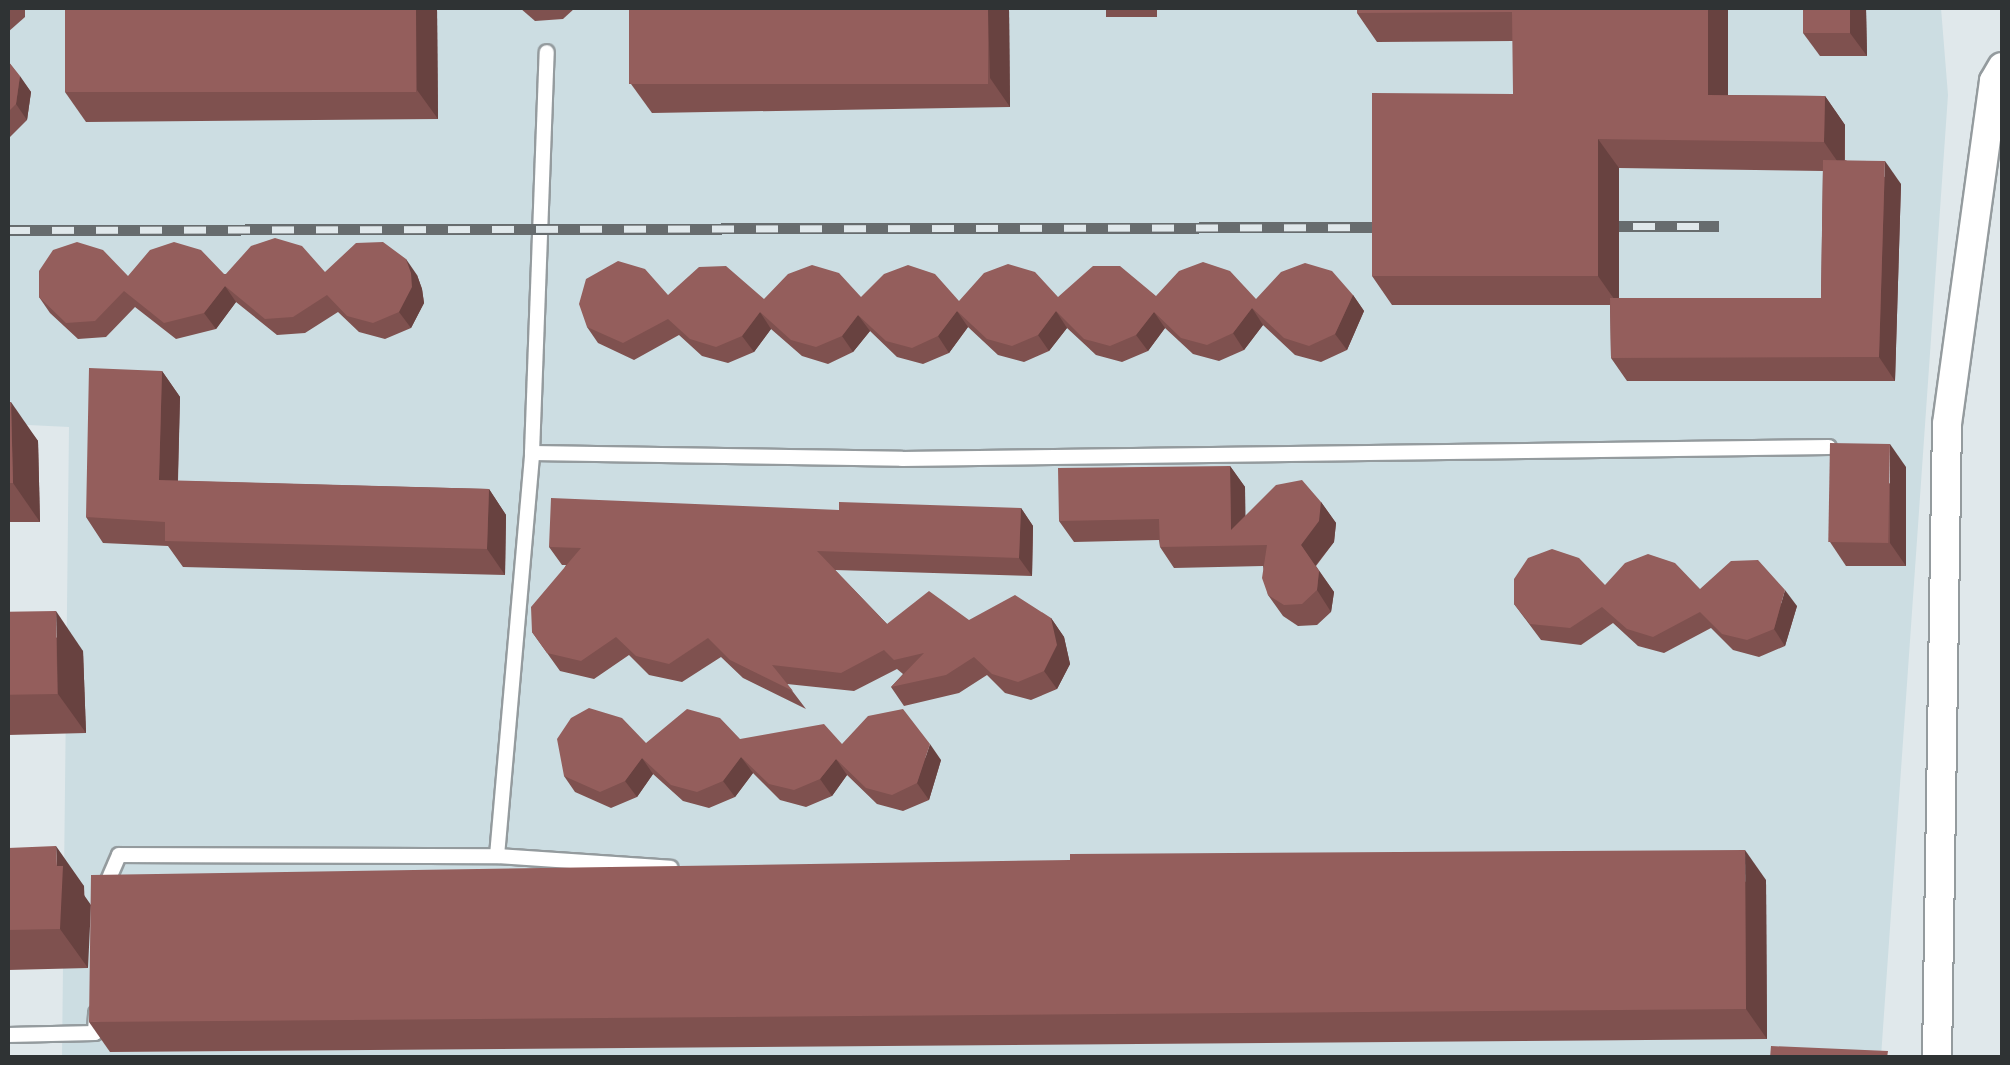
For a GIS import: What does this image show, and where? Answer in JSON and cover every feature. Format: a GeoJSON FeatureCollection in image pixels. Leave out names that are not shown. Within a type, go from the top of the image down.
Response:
{"type":"FeatureCollection","features":[{"type":"Feature","properties":{"kind":"street"},"geometry":{"type":"LineString","coordinates":[[1937,1058],[1948,424],[1994,81],[2002,67]]}},
{"type":"Feature","properties":{"kind":"lane"},"geometry":{"type":"LineString","coordinates":[[497,856],[532,453],[546,52]]}},
{"type":"Feature","properties":{"kind":"lane"},"geometry":{"type":"LineString","coordinates":[[532,453],[902,459],[1830,447]]}},
{"type":"Feature","properties":{"kind":"lane"},"geometry":{"type":"LineString","coordinates":[[101,913],[119,855],[497,856],[694,869]]}},
{"type":"Feature","properties":{"kind":"lane"},"geometry":{"type":"LineString","coordinates":[[8,1035],[96,1033],[97,993]]}},
{"type":"Feature","properties":{"kind":"shaded area"},"geometry":{"type":"Polygon","coordinates":[[[8,8],[1941,8],[1948,95],[1881,1057],[62,1057],[69,427],[8,424],[8,8]]]}},
{"type":"Feature","properties":{"kind":"building"},"geometry":{"type":"Polygon","coordinates":[[[65,8],[416,8],[416,92],[65,92],[65,8]]]}},
{"type":"Feature","properties":{"kind":"building"},"geometry":{"type":"Polygon","coordinates":[[[629,8],[988,8],[988,84],[629,84],[629,8]]]}},
{"type":"Feature","properties":{"kind":"building"},"geometry":{"type":"Polygon","coordinates":[[[1357,8],[1708,8],[1708,95],[1825,96],[1824,142],[1598,139],[1598,276],[1372,276],[1372,93],[1513,94],[1512,12],[1357,13],[1357,8]]]}},
{"type":"Feature","properties":{"kind":"building"},"geometry":{"type":"Polygon","coordinates":[[[1803,8],[1850,8],[1850,33],[1803,33],[1803,8]]]}},
{"type":"Feature","properties":{"kind":"building"},"geometry":{"type":"Polygon","coordinates":[[[8,61],[20,76],[16,104],[8,112],[8,61]]]}},
{"type":"Feature","properties":{"kind":"building"},"geometry":{"type":"Polygon","coordinates":[[[1823,160],[1885,161],[1879,357],[1611,358],[1610,298],[1821,298],[1823,160]]]}},
{"type":"Feature","properties":{"kind":"building"},"geometry":{"type":"Polygon","coordinates":[[[275,238],[302,246],[325,272],[356,243],[383,242],[406,259],[412,287],[399,312],[373,323],[347,316],[327,295],[293,317],[265,319],[225,286],[204,313],[164,323],[124,291],[95,321],[66,323],[39,297],[39,271],[53,250],[77,242],[103,250],[128,276],[150,250],[174,242],[201,250],[225,275],[251,246],[275,238]]]}},
{"type":"Feature","properties":{"kind":"building"},"geometry":{"type":"Polygon","coordinates":[[[618,261],[645,269],[668,295],[699,267],[726,266],[764,299],[788,274],[812,265],[839,273],[861,297],[884,274],[908,265],[935,274],[959,301],[984,273],[1008,264],[1035,272],[1058,297],[1093,266],[1120,266],[1156,296],[1179,271],[1203,262],[1230,271],[1256,299],[1281,272],[1305,263],[1332,271],[1353,295],[1335,334],[1309,346],[1284,338],[1252,308],[1233,333],[1207,345],[1181,338],[1154,312],[1136,335],[1110,346],[1084,339],[1056,311],[1038,335],[1012,346],[987,339],[957,311],[938,336],[912,348],[886,341],[858,315],[842,336],[816,347],[791,340],[760,312],[742,336],[716,347],[690,339],[668,319],[623,343],[587,327],[579,304],[586,279],[618,261]]]}},
{"type":"Feature","properties":{"kind":"building"},"geometry":{"type":"Polygon","coordinates":[[[89,368],[162,371],[159,480],[489,489],[487,549],[165,541],[165,522],[86,517],[89,368]]]}},
{"type":"Feature","properties":{"kind":"building"},"geometry":{"type":"Polygon","coordinates":[[[11,402],[13,483],[8,483],[11,402]]]}},
{"type":"Feature","properties":{"kind":"building"},"geometry":{"type":"Polygon","coordinates":[[[1830,443],[1890,444],[1888,543],[1828,542],[1830,443]]]}},
{"type":"Feature","properties":{"kind":"building"},"geometry":{"type":"Polygon","coordinates":[[[1230,466],[1231,530],[1276,485],[1302,480],[1321,502],[1319,521],[1301,545],[1319,571],[1317,590],[1302,604],[1284,605],[1268,595],[1262,578],[1267,545],[1160,547],[1159,519],[1059,521],[1058,468],[1230,466]]]}},
{"type":"Feature","properties":{"kind":"building"},"geometry":{"type":"Polygon","coordinates":[[[551,498],[839,510],[839,502],[1021,508],[1019,558],[817,551],[887,624],[929,591],[969,620],[1015,595],[1051,618],[1057,645],[1044,671],[1018,682],[992,674],[974,657],[946,675],[891,687],[924,653],[894,660],[884,650],[841,673],[772,665],[793,691],[730,660],[708,638],[669,664],[636,656],[616,637],[581,661],[547,653],[532,632],[531,607],[581,548],[549,547],[551,498]]]}},
{"type":"Feature","properties":{"kind":"building"},"geometry":{"type":"Polygon","coordinates":[[[1552,549],[1579,558],[1605,585],[1625,563],[1648,554],[1675,563],[1700,589],[1731,561],[1758,560],[1785,590],[1774,629],[1747,640],[1722,634],[1700,612],[1653,637],[1627,629],[1602,607],[1570,628],[1530,624],[1514,604],[1514,579],[1528,558],[1552,549]]]}},
{"type":"Feature","properties":{"kind":"building"},"geometry":{"type":"Polygon","coordinates":[[[56,611],[57,694],[9,695],[8,612],[56,611]]]}},
{"type":"Feature","properties":{"kind":"building"},"geometry":{"type":"Polygon","coordinates":[[[589,708],[622,718],[646,743],[687,709],[720,718],[740,739],[824,724],[842,744],[868,716],[903,709],[930,744],[917,783],[892,795],[866,788],[836,759],[820,779],[794,790],[769,784],[741,757],[723,781],[697,792],[671,785],[642,758],[625,781],[600,792],[564,776],[557,739],[571,718],[589,708]]]}},
{"type":"Feature","properties":{"kind":"building"},"geometry":{"type":"Polygon","coordinates":[[[56,846],[57,866],[63,866],[60,929],[8,930],[8,848],[56,846]]]}},
{"type":"Feature","properties":{"kind":"building"},"geometry":{"type":"Polygon","coordinates":[[[1745,850],[1746,1009],[89,1022],[91,875],[1070,860],[1070,854],[1745,850]]]}},
{"type":"Feature","properties":{"kind":"building"},"geometry":{"type":"Polygon","coordinates":[[[1771,1046],[1888,1051],[1887,1058],[1770,1058],[1771,1046]]]}},
{"type":"Feature","properties":{"kind":"railway"},"geometry":{"type":"LineString","coordinates":[[1589,226],[1719,226]]}},
{"type":"Feature","properties":{"kind":"railway"},"geometry":{"type":"LineString","coordinates":[[8,230],[1399,227]]}}]}
